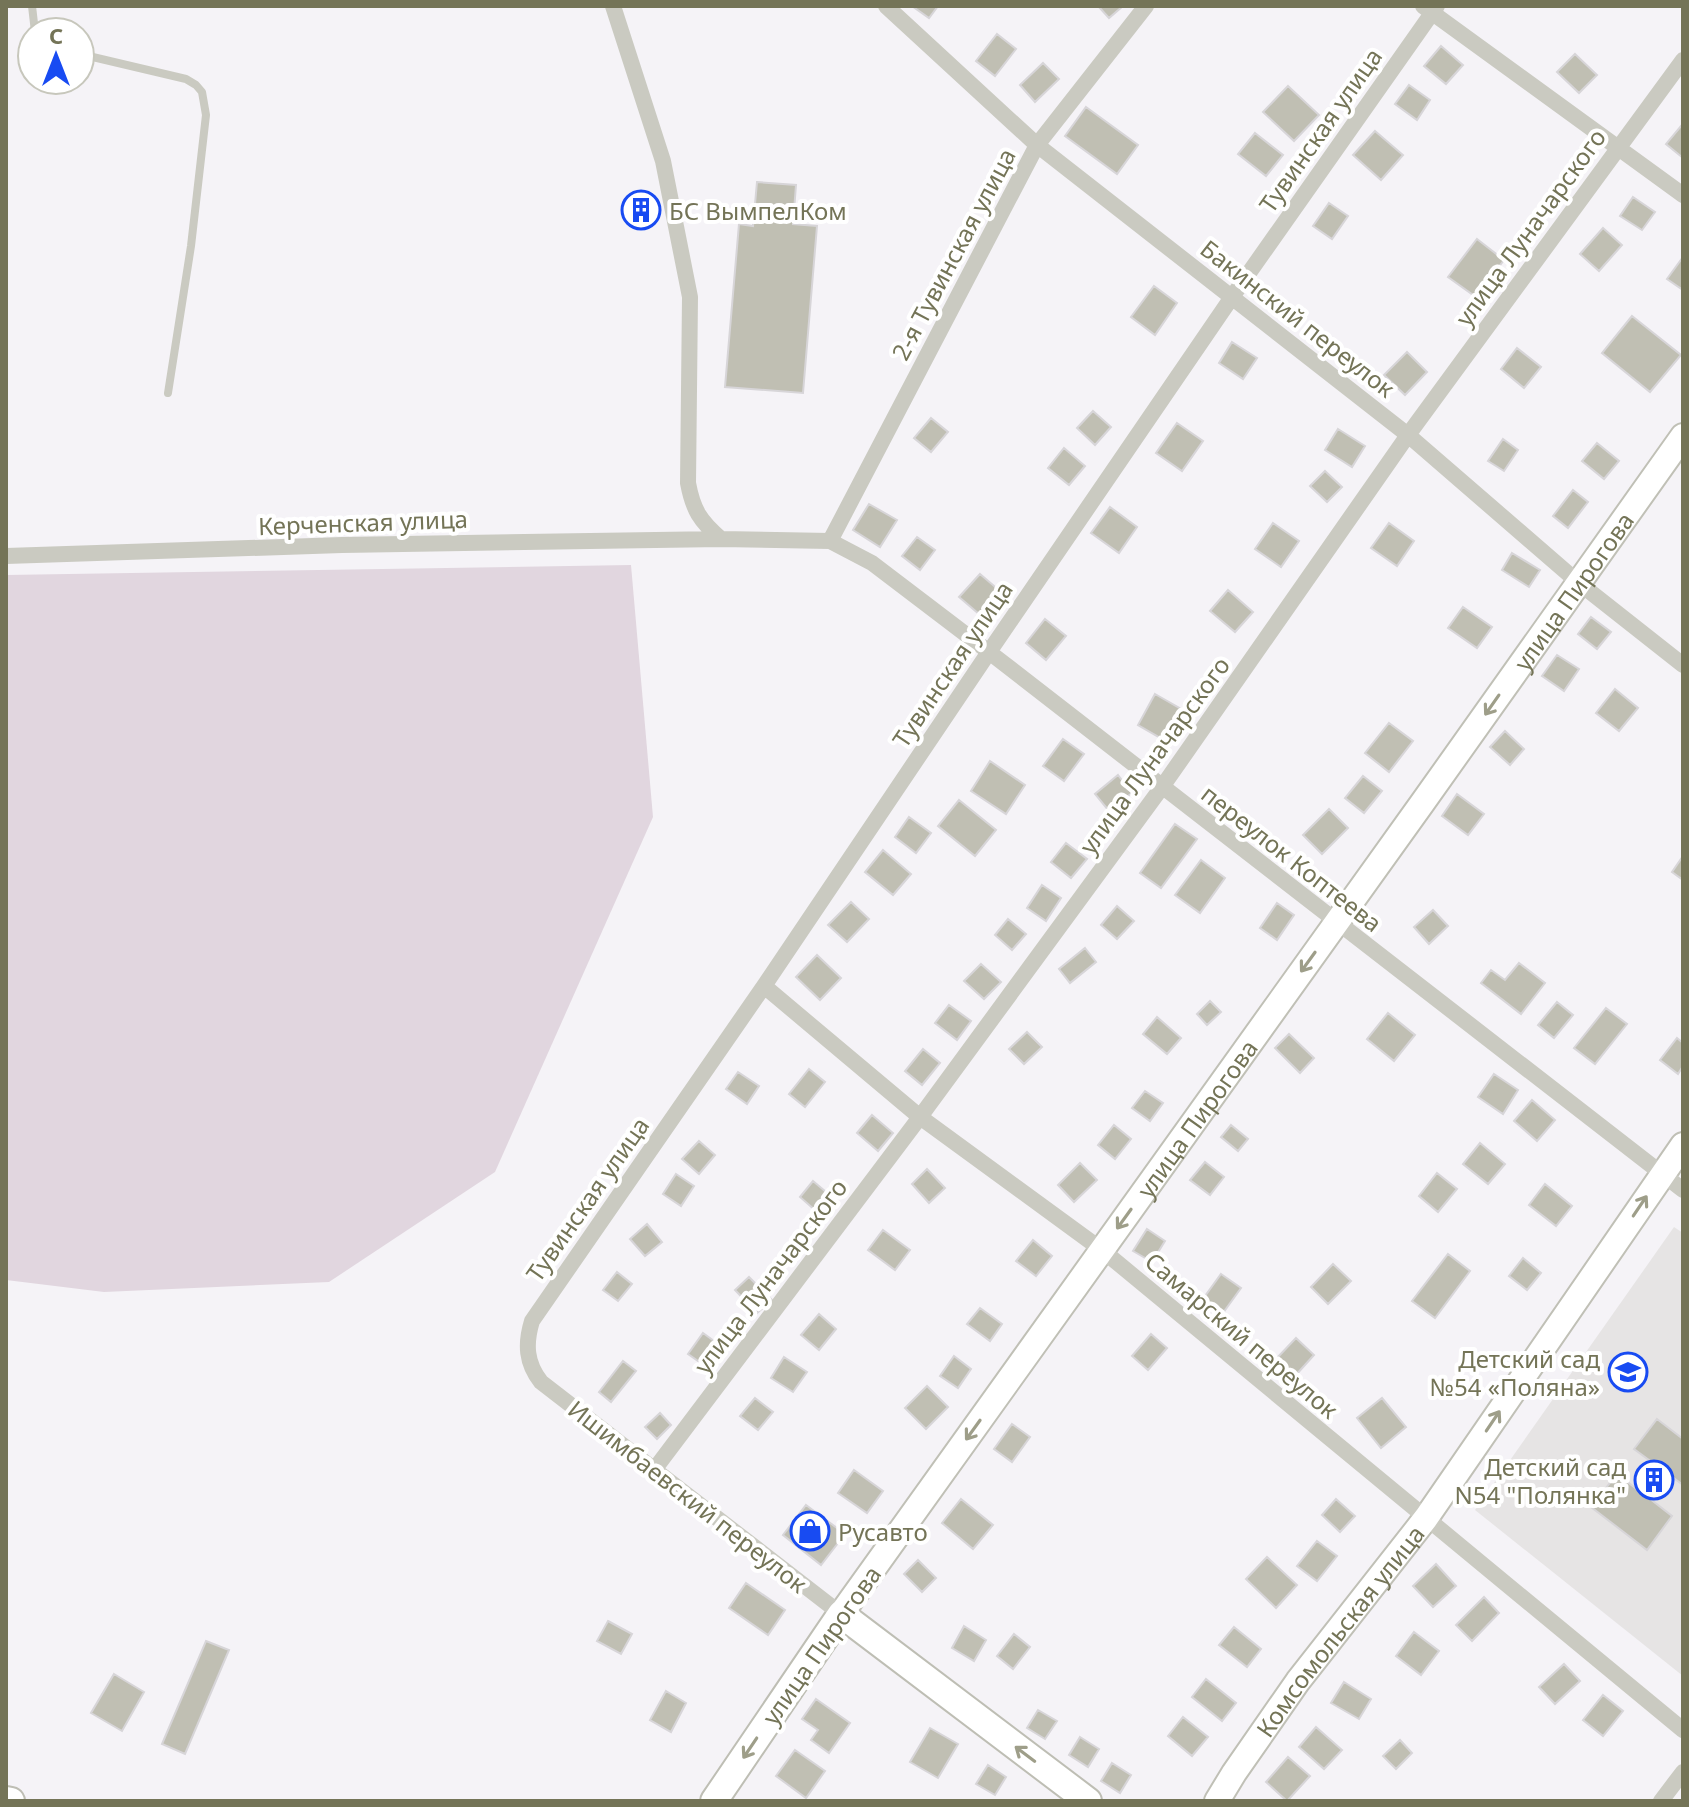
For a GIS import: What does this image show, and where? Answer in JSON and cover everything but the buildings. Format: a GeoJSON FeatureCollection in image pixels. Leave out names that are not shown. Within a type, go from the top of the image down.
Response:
{"type":"FeatureCollection","features":[{"type":"Feature","properties":{"kind":"main road","name":"улица Пирогова"},"geometry":{"type":"LineString","coordinates":[[714,1801],[841,1614],[1683,436]]}},
{"type":"Feature","properties":{"kind":"main road","name":"Комсомольская улица"},"geometry":{"type":"LineString","coordinates":[[1217,1801],[1298,1681],[1426,1518],[1683,1145]]}},
{"type":"Feature","properties":{"kind":"main road","name":"Ишимбаевский переулок"},"geometry":{"type":"LineString","coordinates":[[841,1614],[1088,1801]]}},
{"type":"Feature","properties":{"kind":"street"},"geometry":{"type":"LineString","coordinates":[[613,6],[663,161],[690,297],[688,483],[692,504],[703,523],[721,539]]}},
{"type":"Feature","properties":{"kind":"street","name":"Бакинский переулок"},"geometry":{"type":"LineString","coordinates":[[886,6],[1037,145],[1408,435],[1579,583],[1683,665]]}},
{"type":"Feature","properties":{"kind":"street","name":"2-я Тувинская улица"},"geometry":{"type":"LineString","coordinates":[[830,541],[1037,145],[1146,6]]}},
{"type":"Feature","properties":{"kind":"street"},"geometry":{"type":"LineString","coordinates":[[1431,8],[1683,195]]}},
{"type":"Feature","properties":{"kind":"street","name":"Тувинская улица"},"geometry":{"type":"LineString","coordinates":[[529,1358],[526,1339],[532,1321],[1431,8]]}},
{"type":"Feature","properties":{"kind":"street","name":"улица Луначарского"},"geometry":{"type":"LineString","coordinates":[[654,1470],[920,1117],[1162,787],[1408,435],[1683,60]]}},
{"type":"Feature","properties":{"kind":"street","name":"Керченская улица"},"geometry":{"type":"LineString","coordinates":[[6,556],[342,545],[721,539],[830,541]]}},
{"type":"Feature","properties":{"kind":"street","name":"переулок Коптеева"},"geometry":{"type":"LineString","coordinates":[[830,541],[872,563],[989,652],[1683,1190]]}},
{"type":"Feature","properties":{"kind":"street","name":"Самарский переулок"},"geometry":{"type":"LineString","coordinates":[[764,986],[920,1117],[1102,1250],[1683,1730]]}},
{"type":"Feature","properties":{"kind":"street","name":"Ишимбаевский переулок"},"geometry":{"type":"LineString","coordinates":[[529,1358],[541,1382],[841,1614]]}},
{"type":"Feature","properties":{"kind":"street"},"geometry":{"type":"LineString","coordinates":[[1661,1801],[1683,1772]]}},
{"type":"Feature","properties":{"kind":"lane"},"geometry":{"type":"LineString","coordinates":[[96,58],[186,79],[202,92],[206,115],[203,144],[168,393]]}},
{"type":"Feature","properties":{"kind":"shaded area"},"geometry":{"type":"Polygon","coordinates":[[[631,565],[653,817],[495,1172],[329,1282],[104,1292],[6,1280],[6,575],[631,565]]]}},
{"type":"Feature","properties":{"kind":"shaded area","name":"Детский сад №54 «Поляна»"},"geometry":{"type":"Polygon","coordinates":[[[1674,1227],[1683,1233],[1683,1676],[1475,1510],[1674,1227]]]}},
{"type":"Feature","properties":{"kind":"place","name":"БС ВымпелКом"},"geometry":{"type":"Point","coordinates":[641,210]}},
{"type":"Feature","properties":{"kind":"place","name":"Детский сад №54 «Поляна»"},"geometry":{"type":"Point","coordinates":[1628,1372]}},
{"type":"Feature","properties":{"kind":"place","name":"Детский сад N54 \"Полянка\""},"geometry":{"type":"Point","coordinates":[1654,1480]}},
{"type":"Feature","properties":{"kind":"place","name":"Русавто"},"geometry":{"type":"Point","coordinates":[810,1531]}}]}
